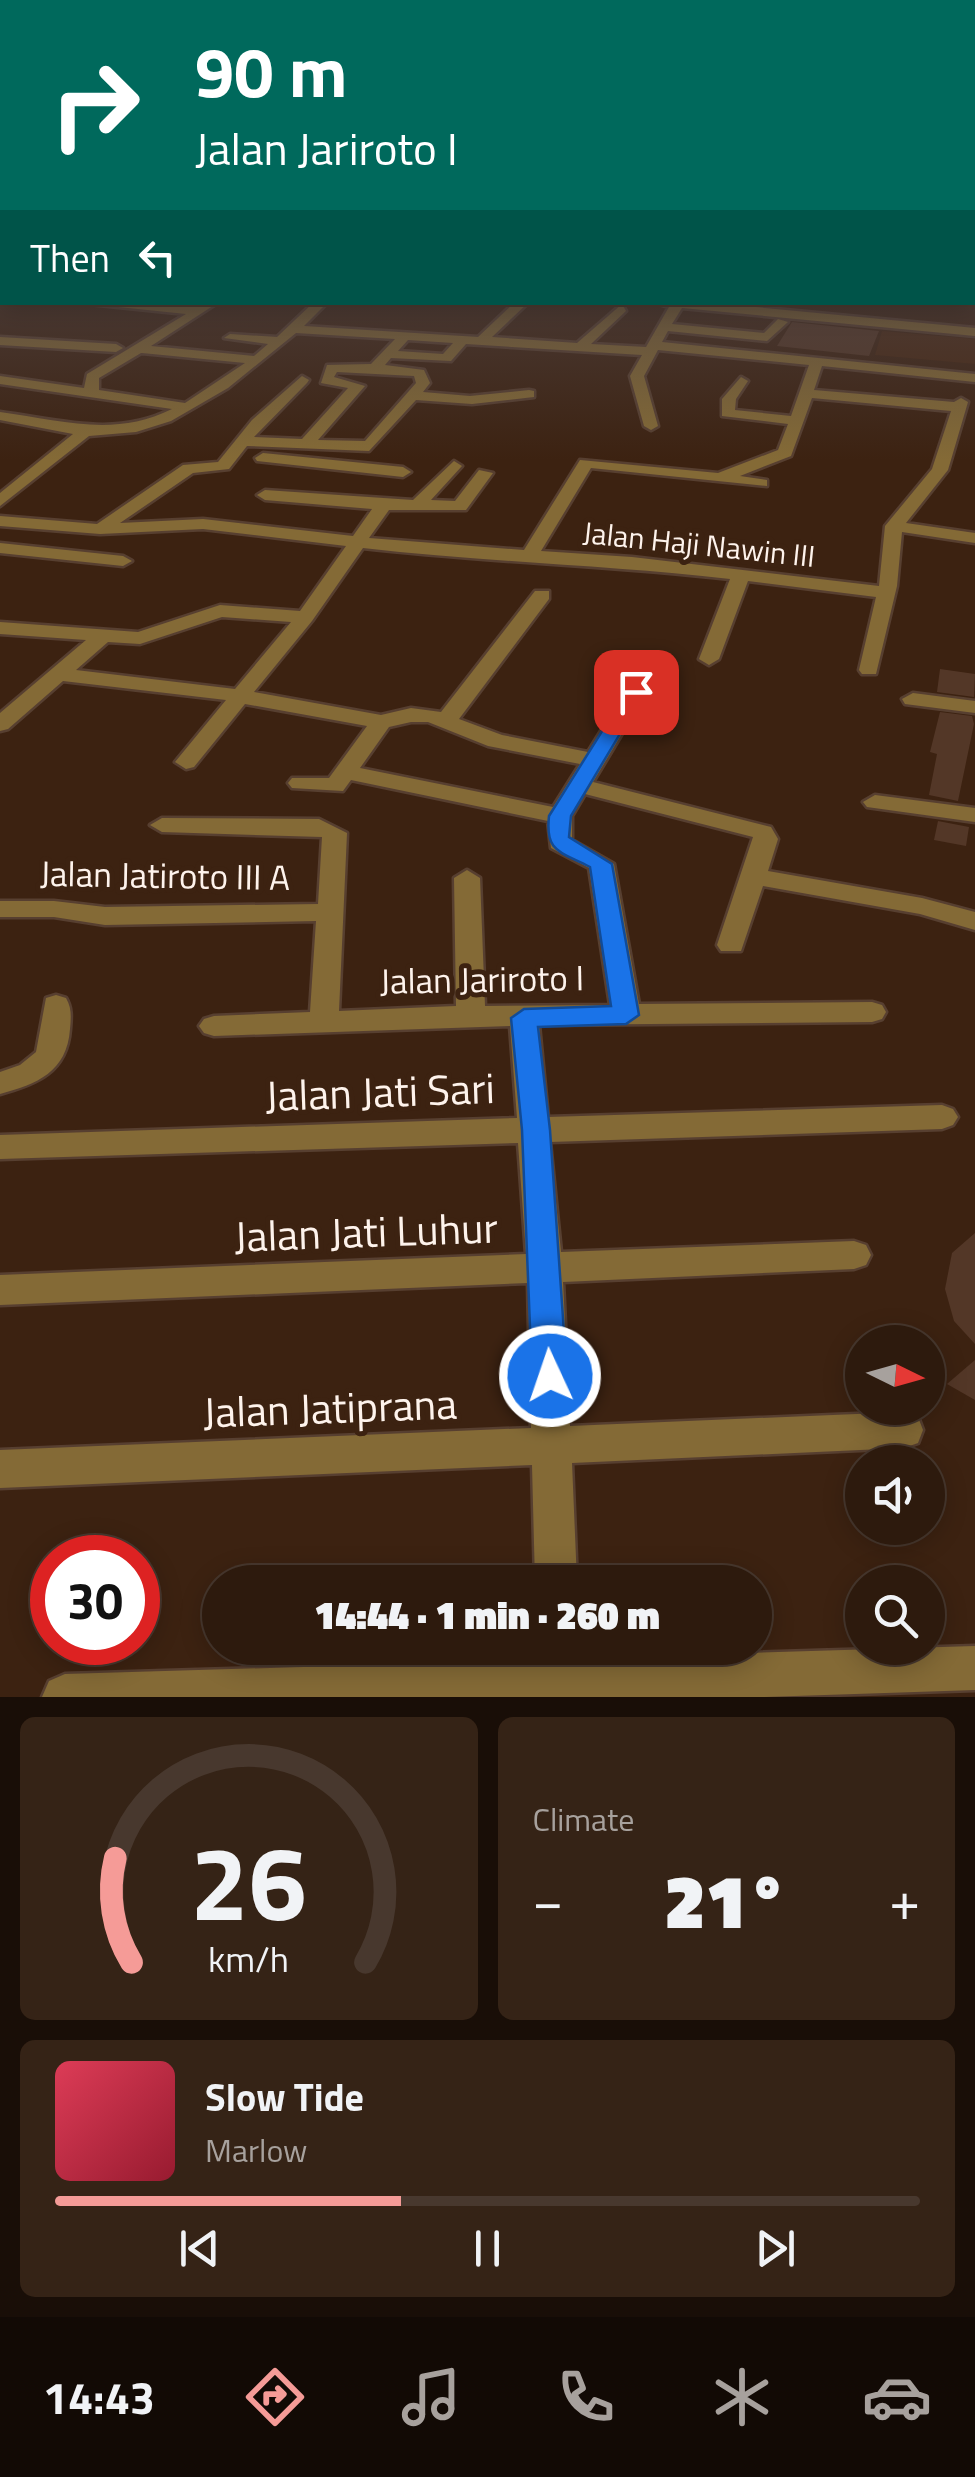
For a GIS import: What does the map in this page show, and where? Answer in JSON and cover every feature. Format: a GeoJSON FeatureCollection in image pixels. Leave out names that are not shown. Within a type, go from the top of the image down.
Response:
{"type":"FeatureCollection","features":[{"type":"Feature","properties":{"kind":"street"},"geometry":{"type":"LineString","coordinates":[[155,305],[207,307]]}},
{"type":"Feature","properties":{"kind":"street"},"geometry":{"type":"LineString","coordinates":[[0,416],[86,432],[141,428],[186,407],[257,360],[319,305]]}},
{"type":"Feature","properties":{"kind":"street"},"geometry":{"type":"LineString","coordinates":[[483,338],[519,305]]}},
{"type":"Feature","properties":{"kind":"street"},"geometry":{"type":"LineString","coordinates":[[651,426],[637,376],[678,305],[975,332]]}},
{"type":"Feature","properties":{"kind":"street"},"geometry":{"type":"LineString","coordinates":[[86,396],[95,386],[92,377],[207,307]]}},
{"type":"Feature","properties":{"kind":"street"},"geometry":{"type":"LineString","coordinates":[[582,346],[622,308]]}},
{"type":"Feature","properties":{"kind":"street"},"geometry":{"type":"LineString","coordinates":[[664,326],[767,337],[782,322]]}},
{"type":"Feature","properties":{"kind":"street"},"geometry":{"type":"LineString","coordinates":[[296,329],[650,348],[975,378]]}},
{"type":"Feature","properties":{"kind":"street"},"geometry":{"type":"LineString","coordinates":[[376,368],[406,336]]}},
{"type":"Feature","properties":{"kind":"street"},"geometry":{"type":"LineString","coordinates":[[230,338],[280,342]]}},
{"type":"Feature","properties":{"kind":"street"},"geometry":{"type":"LineString","coordinates":[[388,355],[446,358],[464,338]]}},
{"type":"Feature","properties":{"kind":"street"},"geometry":{"type":"LineString","coordinates":[[0,341],[116,348]]}},
{"type":"Feature","properties":{"kind":"street"},"geometry":{"type":"LineString","coordinates":[[0,370],[39,344]]}},
{"type":"Feature","properties":{"kind":"street"},"geometry":{"type":"LineString","coordinates":[[142,348],[257,360]]}},
{"type":"Feature","properties":{"kind":"street"},"geometry":{"type":"LineString","coordinates":[[720,478],[785,453],[817,362]]}},
{"type":"Feature","properties":{"kind":"street"},"geometry":{"type":"LineString","coordinates":[[244,441],[367,448],[417,389],[419,373],[332,368],[326,380],[358,386],[297,443]]}},
{"type":"Feature","properties":{"kind":"street"},"geometry":{"type":"LineString","coordinates":[[0,380],[86,396],[186,407]]}},
{"type":"Feature","properties":{"kind":"street"},"geometry":{"type":"LineString","coordinates":[[100,529],[189,468],[221,467],[302,380]]}},
{"type":"Feature","properties":{"kind":"street"},"geometry":{"type":"LineString","coordinates":[[741,381],[729,399],[728,413],[796,421]]}},
{"type":"Feature","properties":{"kind":"street"},"geometry":{"type":"LineString","coordinates":[[417,389],[472,400],[480,396],[529,394]]}},
{"type":"Feature","properties":{"kind":"street"},"geometry":{"type":"LineString","coordinates":[[806,393],[960,405],[940,470],[894,526],[869,670]]}},
{"type":"Feature","properties":{"kind":"street"},"geometry":{"type":"LineString","coordinates":[[952,427],[975,430]]}},
{"type":"Feature","properties":{"kind":"street"},"geometry":{"type":"LineString","coordinates":[[0,501],[86,432]]}},
{"type":"Feature","properties":{"kind":"street"},"geometry":{"type":"LineString","coordinates":[[232,456],[402,472]]}},
{"type":"Feature","properties":{"kind":"street"},"geometry":{"type":"LineString","coordinates":[[528,557],[586,464],[761,484]]}},
{"type":"Feature","properties":{"kind":"street"},"geometry":{"type":"LineString","coordinates":[[420,504],[454,466]]}},
{"type":"Feature","properties":{"kind":"street"},"geometry":{"type":"LineString","coordinates":[[266,495],[464,504],[485,474]]}},
{"type":"Feature","properties":{"kind":"street"},"geometry":{"type":"LineString","coordinates":[[0,476],[30,478]]}},
{"type":"Feature","properties":{"kind":"street"},"geometry":{"type":"LineString","coordinates":[[186,762],[305,617],[384,503]]}},
{"type":"Feature","properties":{"kind":"street","name":"Jalan Haji Nawin III"},"geometry":{"type":"LineString","coordinates":[[0,521],[100,529],[203,524],[884,592]]}},
{"type":"Feature","properties":{"kind":"street"},"geometry":{"type":"LineString","coordinates":[[894,526],[975,538]]}},
{"type":"Feature","properties":{"kind":"street"},"geometry":{"type":"LineString","coordinates":[[0,548],[123,561]]}},
{"type":"Feature","properties":{"kind":"street"},"geometry":{"type":"LineString","coordinates":[[709,659],[741,575]]}},
{"type":"Feature","properties":{"kind":"street"},"geometry":{"type":"LineString","coordinates":[[448,720],[542,595]]}},
{"type":"Feature","properties":{"kind":"street"},"geometry":{"type":"LineString","coordinates":[[3,631],[153,637],[220,610],[305,617]]}},
{"type":"Feature","properties":{"kind":"street"},"geometry":{"type":"LineString","coordinates":[[0,724],[104,636]]}},
{"type":"Feature","properties":{"kind":"street"},"geometry":{"type":"LineString","coordinates":[[57,674],[239,695],[382,722],[410,715],[448,720],[496,741],[593,760]]}},
{"type":"Feature","properties":{"kind":"street"},"geometry":{"type":"LineString","coordinates":[[626,1015],[600,864],[560,843],[560,816],[636,692]]}},
{"type":"Feature","properties":{"kind":"street"},"geometry":{"type":"LineString","coordinates":[[913,699],[975,708]]}},
{"type":"Feature","properties":{"kind":"street"},"geometry":{"type":"LineString","coordinates":[[300,783],[335,786],[382,722]]}},
{"type":"Feature","properties":{"kind":"street"},"geometry":{"type":"LineString","coordinates":[[346,772],[560,816]]}},
{"type":"Feature","properties":{"kind":"street"},"geometry":{"type":"LineString","coordinates":[[580,786],[762,832],[766,840],[731,945]]}},
{"type":"Feature","properties":{"kind":"street"},"geometry":{"type":"LineString","coordinates":[[875,802],[975,816]]}},
{"type":"Feature","properties":{"kind":"street"},"geometry":{"type":"LineString","coordinates":[[162,825],[319,826],[335,833],[324,1020]]}},
{"type":"Feature","properties":{"kind":"street"},"geometry":{"type":"LineString","coordinates":[[752,876],[922,906],[975,920]]}},
{"type":"Feature","properties":{"kind":"street"},"geometry":{"type":"LineString","coordinates":[[467,878],[472,1016]]}},
{"type":"Feature","properties":{"kind":"street","name":"Jalan Jatiroto III A"},"geometry":{"type":"LineString","coordinates":[[0,910],[54,909],[105,916],[329,912]]}},
{"type":"Feature","properties":{"kind":"street"},"geometry":{"type":"LineString","coordinates":[[0,1082],[35,1074],[54,1052],[56,1005]]}},
{"type":"Feature","properties":{"kind":"street","name":"Jalan Jariroto I"},"geometry":{"type":"LineString","coordinates":[[214,1026],[472,1016],[872,1012]]}},
{"type":"Feature","properties":{"kind":"street"},"geometry":{"type":"LineString","coordinates":[[524,1018],[545,1271],[556,1565]]}},
{"type":"Feature","properties":{"kind":"street","name":"Jalan Jati Sari"},"geometry":{"type":"LineString","coordinates":[[0,1148],[942,1117]]}},
{"type":"Feature","properties":{"kind":"street","name":"Jalan Jati Luhur"},"geometry":{"type":"LineString","coordinates":[[0,1290],[854,1256]]}},
{"type":"Feature","properties":{"kind":"street","name":"Jalan Jatiprana"},"geometry":{"type":"LineString","coordinates":[[0,1469],[904,1430]]}},
{"type":"Feature","properties":{"kind":"street"},"geometry":{"type":"LineString","coordinates":[[65,1697],[559,1676],[975,1668]]}},
{"type":"Feature","properties":{"kind":"shaded area"},"geometry":{"type":"Polygon","coordinates":[[[882,331],[975,339],[975,364],[875,355],[882,331]]]}},
{"type":"Feature","properties":{"kind":"building"},"geometry":{"type":"Polygon","coordinates":[[[792,322],[879,331],[869,356],[777,346],[792,322]]]}},
{"type":"Feature","properties":{"kind":"building"},"geometry":{"type":"Polygon","coordinates":[[[940,669],[975,674],[974,697],[937,692],[940,669]]]}},
{"type":"Feature","properties":{"kind":"building"},"geometry":{"type":"Polygon","coordinates":[[[940,712],[972,716],[974,724],[958,801],[929,795],[937,754],[930,752],[940,712]]]}},
{"type":"Feature","properties":{"kind":"building"},"geometry":{"type":"Polygon","coordinates":[[[938,821],[969,827],[966,846],[934,840],[938,821]]]}},
{"type":"Feature","properties":{"kind":"building"},"geometry":{"type":"Polygon","coordinates":[[[975,1233],[975,1344],[954,1321],[945,1289],[952,1253],[975,1233]]]}},
{"type":"Feature","properties":{"kind":"building"},"geometry":{"type":"Polygon","coordinates":[[[975,1360],[975,1400],[947,1384],[975,1360]]]}},
{"type":"Feature","properties":{"kind":"route"},"geometry":{"type":"LineString","coordinates":[[550,1376],[536,1130],[524,1018],[626,1015],[600,864],[560,843],[558,837],[560,816],[636,692]]}}]}
